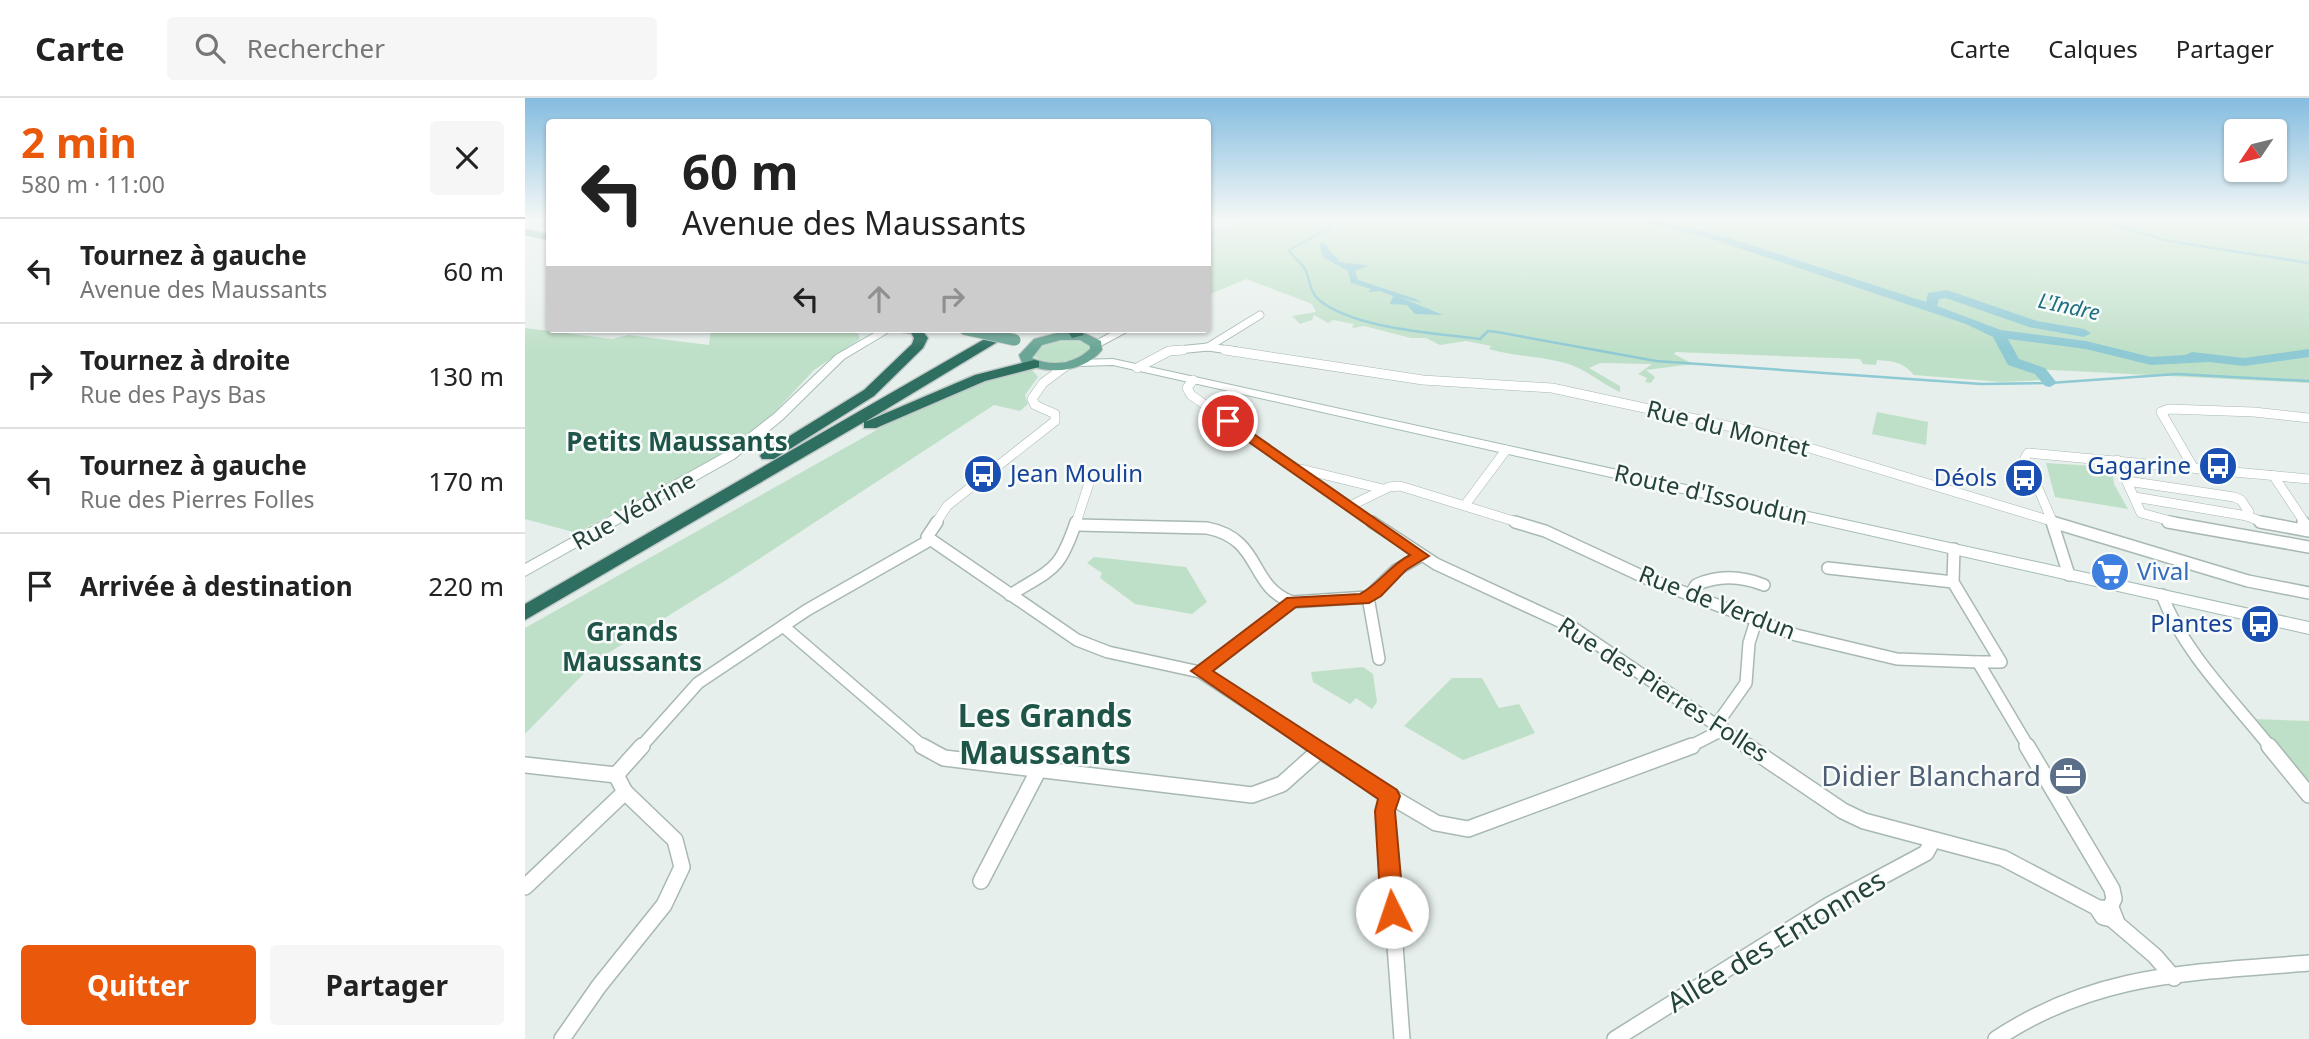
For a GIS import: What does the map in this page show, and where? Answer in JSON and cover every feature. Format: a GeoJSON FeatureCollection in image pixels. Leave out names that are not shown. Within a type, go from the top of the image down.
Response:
{"type":"FeatureCollection","features":[{"type":"Feature","properties":{"kind":"highway"},"geometry":{"type":"LineString","coordinates":[[721,488],[885,380],[918,345],[921,338],[915,333]]}},
{"type":"Feature","properties":{"kind":"highway"},"geometry":{"type":"LineString","coordinates":[[525,601],[993,333]]}},
{"type":"Feature","properties":{"kind":"highway"},"geometry":{"type":"LineString","coordinates":[[525,613],[1014,335]]}},
{"type":"Feature","properties":{"kind":"highway"},"geometry":{"type":"LineString","coordinates":[[625,555],[873,423],[980,378],[1033,360]]}},
{"type":"Feature","properties":{"kind":"main road","name":"Rue Védrine"},"geometry":{"type":"LineString","coordinates":[[525,571],[729,456],[778,416],[821,372],[840,357],[882,333]]}},
{"type":"Feature","properties":{"kind":"main road","name":"Rue Védrine"},"geometry":{"type":"LineString","coordinates":[[869,341],[900,333]]}},
{"type":"Feature","properties":{"kind":"main road"},"geometry":{"type":"LineString","coordinates":[[1014,335],[1045,339],[1086,339],[1072,364],[1033,360],[1014,335]]}},
{"type":"Feature","properties":{"kind":"main road"},"geometry":{"type":"LineString","coordinates":[[1033,360],[1045,339]]}},
{"type":"Feature","properties":{"kind":"main road","name":"Route d'Issoudun"},"geometry":{"type":"LineString","coordinates":[[1086,339],[1117,363]]}},
{"type":"Feature","properties":{"kind":"main road","name":"Route d'Issoudun"},"geometry":{"type":"LineString","coordinates":[[1072,364],[1117,363],[2309,628]]}},
{"type":"Feature","properties":{"kind":"street"},"geometry":{"type":"LineString","coordinates":[[1208,347],[1260,315]]}},
{"type":"Feature","properties":{"kind":"street"},"geometry":{"type":"LineString","coordinates":[[1086,339],[1112,333]]}},
{"type":"Feature","properties":{"kind":"street","name":"Rue du Montet"},"geometry":{"type":"LineString","coordinates":[[1137,368],[1169,351],[1208,347],[1423,380],[1552,388],[1760,433],[2248,581],[2309,593]]}},
{"type":"Feature","properties":{"kind":"street"},"geometry":{"type":"LineString","coordinates":[[1033,360],[1045,373],[1044,383]]}},
{"type":"Feature","properties":{"kind":"street"},"geometry":{"type":"LineString","coordinates":[[616,775],[692,688],[783,626],[928,538],[947,506],[1055,421],[1055,414],[1033,401],[1044,383],[1072,364]]}},
{"type":"Feature","properties":{"kind":"street","name":"Rue des Pierres Folles"},"geometry":{"type":"LineString","coordinates":[[1193,380],[1187,388],[1191,395],[1421,556],[1572,627],[1843,811],[1864,821],[2003,858],[2108,913],[2155,956],[2173,978]]}},
{"type":"Feature","properties":{"kind":"street"},"geometry":{"type":"LineString","coordinates":[[2193,467],[2161,417],[2161,412],[2169,409],[2254,412],[2309,418]]}},
{"type":"Feature","properties":{"kind":"street"},"geometry":{"type":"LineString","coordinates":[[1465,505],[1506,450]]}},
{"type":"Feature","properties":{"kind":"street"},"geometry":{"type":"LineString","coordinates":[[2069,575],[2052,520],[2025,458],[2028,453],[2039,451],[2309,478]]}},
{"type":"Feature","properties":{"kind":"street"},"geometry":{"type":"LineString","coordinates":[[2117,460],[2141,513],[2154,519],[2309,547]]}},
{"type":"Feature","properties":{"kind":"street","name":"Rue de Verdun"},"geometry":{"type":"LineString","coordinates":[[1294,468],[1383,489]]}},
{"type":"Feature","properties":{"kind":"street"},"geometry":{"type":"LineString","coordinates":[[2273,475],[2309,531]]}},
{"type":"Feature","properties":{"kind":"street"},"geometry":{"type":"LineString","coordinates":[[1010,595],[1057,566],[1065,555],[1091,477]]}},
{"type":"Feature","properties":{"kind":"street"},"geometry":{"type":"LineString","coordinates":[[2127,481],[2241,500],[2249,512],[2247,516]]}},
{"type":"Feature","properties":{"kind":"street","name":"Rue de Verdun"},"geometry":{"type":"LineString","coordinates":[[1350,506],[1383,489],[1398,485],[1545,531],[1691,595],[1795,635],[1879,656],[1978,662]]}},
{"type":"Feature","properties":{"kind":"street"},"geometry":{"type":"LineString","coordinates":[[2135,497],[2247,516],[2263,523],[2309,531]]}},
{"type":"Feature","properties":{"kind":"street"},"geometry":{"type":"LineString","coordinates":[[1077,525],[1207,528],[1224,532],[1239,540],[1271,591],[1281,599],[1292,602],[1368,597],[1396,570],[1421,556]]}},
{"type":"Feature","properties":{"kind":"street"},"geometry":{"type":"LineString","coordinates":[[928,538],[1053,626],[1098,648],[1200,671],[1430,822],[1448,830],[1468,829],[1711,739],[1721,727],[1746,683],[1749,643],[1756,621]]}},
{"type":"Feature","properties":{"kind":"street"},"geometry":{"type":"LineString","coordinates":[[1954,549],[1953,582],[2001,662],[1978,662]]}},
{"type":"Feature","properties":{"kind":"street"},"geometry":{"type":"LineString","coordinates":[[1828,568],[1953,582]]}},
{"type":"Feature","properties":{"kind":"street"},"geometry":{"type":"LineString","coordinates":[[1691,595],[1696,585],[1717,578],[1747,579],[1765,585]]}},
{"type":"Feature","properties":{"kind":"street"},"geometry":{"type":"LineString","coordinates":[[2162,595],[2171,620],[2190,648],[2309,795]]}},
{"type":"Feature","properties":{"kind":"street"},"geometry":{"type":"LineString","coordinates":[[1368,597],[1379,659]]}},
{"type":"Feature","properties":{"kind":"street"},"geometry":{"type":"LineString","coordinates":[[1200,671],[1292,602]]}},
{"type":"Feature","properties":{"kind":"street"},"geometry":{"type":"LineString","coordinates":[[783,626],[929,752],[955,761],[1252,795],[1282,784],[1320,750]]}},
{"type":"Feature","properties":{"kind":"street"},"geometry":{"type":"LineString","coordinates":[[1978,662],[2112,889],[2114,899],[2108,913]]}},
{"type":"Feature","properties":{"kind":"street"},"geometry":{"type":"LineString","coordinates":[[525,765],[616,775]]}},
{"type":"Feature","properties":{"kind":"street"},"geometry":{"type":"LineString","coordinates":[[981,881],[1038,771]]}},
{"type":"Feature","properties":{"kind":"street"},"geometry":{"type":"LineString","coordinates":[[562,1039],[599,986],[664,905],[682,867],[675,840],[625,792],[616,775]]}},
{"type":"Feature","properties":{"kind":"street"},"geometry":{"type":"LineString","coordinates":[[525,887],[625,792]]}},
{"type":"Feature","properties":{"kind":"street"},"geometry":{"type":"LineString","coordinates":[[1390,796],[1385,811],[1402,1039]]}},
{"type":"Feature","properties":{"kind":"street","name":"Allée des Entonnes"},"geometry":{"type":"LineString","coordinates":[[1615,1039],[1829,905],[1926,853],[1933,840]]}},
{"type":"Feature","properties":{"kind":"street"},"geometry":{"type":"LineString","coordinates":[[1996,1039],[2067,998],[2101,988],[2309,963]]}},
{"type":"Feature","properties":{"kind":"green space"},"geometry":{"type":"Polygon","coordinates":[[[1211,262],[2309,262],[2309,383],[2032,369],[2043,380],[2002,382],[1914,375],[1902,365],[1883,360],[1877,360],[1876,365],[1863,364],[1860,359],[1676,352],[1674,354],[1693,364],[1646,370],[1655,377],[1651,383],[1645,382],[1647,378],[1638,374],[1652,364],[1600,363],[1589,368],[1620,386],[1620,392],[1569,364],[1489,349],[1491,346],[1466,341],[1440,345],[1426,338],[1411,338],[1364,326],[1352,328],[1354,324],[1333,320],[1328,323],[1314,315],[1312,320],[1300,324],[1292,316],[1316,312],[1312,304],[1246,279],[1211,294],[1211,262]]]}},
{"type":"Feature","properties":{"kind":"green space"},"geometry":{"type":"Polygon","coordinates":[[[525,328],[546,331],[546,333],[612,339],[628,335],[709,345],[710,333],[858,333],[860,339],[814,370],[771,416],[717,460],[692,470],[577,533],[525,519],[525,328]]]}},
{"type":"Feature","properties":{"kind":"green space"},"geometry":{"type":"Polygon","coordinates":[[[1060,339],[1078,339],[1089,345],[1089,349],[1078,358],[1063,363],[1047,362],[1034,356],[1034,352],[1043,344],[1060,339]]]}},
{"type":"Feature","properties":{"kind":"green space"},"geometry":{"type":"Polygon","coordinates":[[[1018,369],[1032,370],[1038,377],[1025,395],[1028,404],[1020,411],[994,405],[739,572],[597,660],[525,734],[525,628],[907,413],[1018,369]]]}},
{"type":"Feature","properties":{"kind":"green space"},"geometry":{"type":"Polygon","coordinates":[[[1877,412],[1928,422],[1926,445],[1872,434],[1877,412]]]}},
{"type":"Feature","properties":{"kind":"green space"},"geometry":{"type":"Polygon","coordinates":[[[2046,463],[2112,467],[2114,484],[2128,509],[2055,497],[2046,463]]]}},
{"type":"Feature","properties":{"kind":"green space"},"geometry":{"type":"Polygon","coordinates":[[[1094,557],[1186,567],[1207,602],[1192,614],[1135,604],[1100,578],[1102,573],[1087,563],[1094,557]]]}},
{"type":"Feature","properties":{"kind":"green space"},"geometry":{"type":"Polygon","coordinates":[[[1363,667],[1373,674],[1377,702],[1372,709],[1356,698],[1350,704],[1313,682],[1311,672],[1363,667]]]}},
{"type":"Feature","properties":{"kind":"green space"},"geometry":{"type":"Polygon","coordinates":[[[1452,678],[1482,678],[1499,708],[1519,704],[1535,733],[1463,760],[1404,726],[1452,678]]]}},
{"type":"Feature","properties":{"kind":"green space"},"geometry":{"type":"Polygon","coordinates":[[[2254,719],[2309,721],[2309,784],[2254,719]]]}},
{"type":"Feature","properties":{"kind":"water"},"geometry":{"type":"Polygon","coordinates":[[[1332,262],[1368,266],[1355,271],[1358,280],[1416,299],[1422,303],[1402,298],[1443,315],[1415,314],[1407,305],[1390,304],[1393,296],[1380,291],[1368,292],[1371,289],[1351,283],[1348,271],[1332,262]]]}},
{"type":"Feature","properties":{"kind":"waterway"},"geometry":{"type":"LineString","coordinates":[[1299,262],[1319,300],[1334,310],[1374,324],[1480,339],[1488,331],[1497,332],[1656,361],[1981,384],[2050,383],[2177,374],[2309,381]]}},
{"type":"Feature","properties":{"kind":"waterway","name":"L'Indre"},"geometry":{"type":"LineString","coordinates":[[1792,262],[1929,307]]}},
{"type":"Feature","properties":{"kind":"waterway"},"geometry":{"type":"LineString","coordinates":[[2302,262],[2309,263]]}},
{"type":"Feature","properties":{"kind":"waterway","name":"L'Indre"},"geometry":{"type":"LineString","coordinates":[[1929,307],[1933,302],[1932,296],[1947,294],[2034,324],[2084,333]]}},
{"type":"Feature","properties":{"kind":"waterway"},"geometry":{"type":"LineString","coordinates":[[1929,307],[1971,321],[1998,334]]}},
{"type":"Feature","properties":{"kind":"waterway"},"geometry":{"type":"LineString","coordinates":[[1998,334],[2086,345],[2151,361],[2205,359]]}},
{"type":"Feature","properties":{"kind":"waterway"},"geometry":{"type":"LineString","coordinates":[[1998,334],[2013,362],[2040,371],[2050,383]]}},
{"type":"Feature","properties":{"kind":"waterway","name":"L'Indre"},"geometry":{"type":"LineString","coordinates":[[2192,356],[2244,362],[2309,353]]}},
{"type":"Feature","properties":{"kind":"place","name":"Gagarine"},"geometry":{"type":"Point","coordinates":[2218,466]}},
{"type":"Feature","properties":{"kind":"place","name":"Jean Moulin"},"geometry":{"type":"Point","coordinates":[983,474]}},
{"type":"Feature","properties":{"kind":"place","name":"Déols"},"geometry":{"type":"Point","coordinates":[2024,478]}},
{"type":"Feature","properties":{"kind":"place","name":"Vival"},"geometry":{"type":"Point","coordinates":[2110,572]}},
{"type":"Feature","properties":{"kind":"place","name":"Plantes"},"geometry":{"type":"Point","coordinates":[2260,624]}},
{"type":"Feature","properties":{"kind":"place","name":"Didier Blanchard"},"geometry":{"type":"Point","coordinates":[2068,776]}},
{"type":"Feature","properties":{"kind":"district","name":"Petits Maussants"},"geometry":{"type":"Point","coordinates":[677,442]}},
{"type":"Feature","properties":{"kind":"district","name":"Grands Maussants"},"geometry":{"type":"Point","coordinates":[632,647]}},
{"type":"Feature","properties":{"kind":"district","name":"Les Grands Maussants"},"geometry":{"type":"Point","coordinates":[1045,734]}},
{"type":"Feature","properties":{"kind":"route"},"geometry":{"type":"LineString","coordinates":[[1228,421],[1421,556],[1400,566],[1372,595],[1363,599],[1292,602],[1283,612],[1200,671],[1390,796],[1385,811],[1392,912]]}}]}
